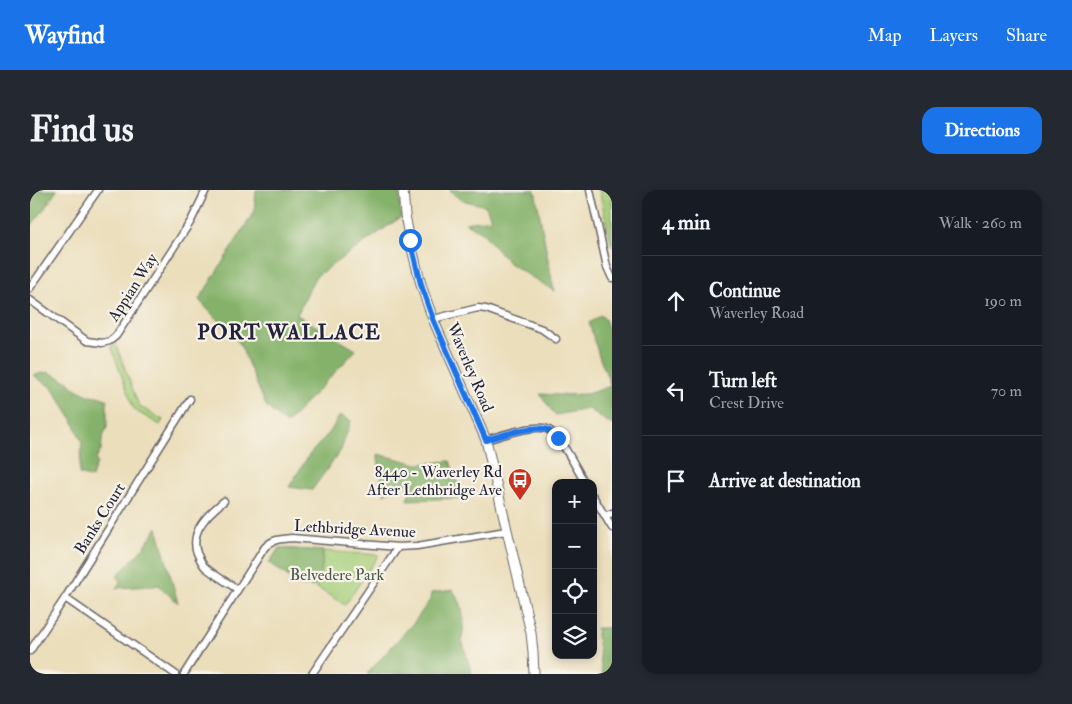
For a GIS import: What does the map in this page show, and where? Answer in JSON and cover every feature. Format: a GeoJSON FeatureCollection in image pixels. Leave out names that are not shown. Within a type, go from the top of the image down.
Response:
{"type":"FeatureCollection","features":[{"type":"Feature","properties":{"kind":"main road","name":"Waverley Road"},"geometry":{"type":"LineString","coordinates":[[403,190],[405,215],[422,288],[433,319],[486,440],[531,633],[534,674]]}},
{"type":"Feature","properties":{"kind":"street"},"geometry":{"type":"LineString","coordinates":[[30,288],[98,190]]}},
{"type":"Feature","properties":{"kind":"street","name":"Appian Way"},"geometry":{"type":"LineString","coordinates":[[30,300],[87,341],[102,343],[110,341],[116,336],[191,221],[206,190]]}},
{"type":"Feature","properties":{"kind":"street"},"geometry":{"type":"LineString","coordinates":[[590,190],[612,278]]}},
{"type":"Feature","properties":{"kind":"street"},"geometry":{"type":"LineString","coordinates":[[433,319],[478,308],[486,309],[542,329],[556,339]]}},
{"type":"Feature","properties":{"kind":"street","name":"Banks Court"},"geometry":{"type":"LineString","coordinates":[[30,651],[190,399]]}},
{"type":"Feature","properties":{"kind":"street"},"geometry":{"type":"LineString","coordinates":[[486,440],[514,432],[540,428],[548,430],[558,438],[583,479]]}},
{"type":"Feature","properties":{"kind":"street"},"geometry":{"type":"LineString","coordinates":[[224,501],[210,512],[202,522],[196,536],[195,547],[204,566],[237,589]]}},
{"type":"Feature","properties":{"kind":"street"},"geometry":{"type":"LineString","coordinates":[[597,503],[612,528]]}},
{"type":"Feature","properties":{"kind":"street"},"geometry":{"type":"LineString","coordinates":[[605,516],[612,513]]}},
{"type":"Feature","properties":{"kind":"street","name":"Lethbridge Avenue"},"geometry":{"type":"LineString","coordinates":[[184,674],[265,547],[276,540],[292,538],[398,547],[417,546],[506,532]]}},
{"type":"Feature","properties":{"kind":"street"},"geometry":{"type":"LineString","coordinates":[[312,674],[398,547]]}},
{"type":"Feature","properties":{"kind":"street"},"geometry":{"type":"LineString","coordinates":[[65,598],[175,674]]}},
{"type":"Feature","properties":{"kind":"green space"},"geometry":{"type":"Polygon","coordinates":[[[34,190],[57,190],[30,227],[30,196],[34,190]]]}},
{"type":"Feature","properties":{"kind":"green space"},"geometry":{"type":"Polygon","coordinates":[[[256,190],[399,190],[401,217],[315,277],[297,315],[356,350],[286,424],[266,406],[240,344],[199,300],[254,212],[256,190]]]}},
{"type":"Feature","properties":{"kind":"green space"},"geometry":{"type":"Polygon","coordinates":[[[450,190],[535,190],[554,291],[509,263],[482,232],[465,223],[491,219],[486,206],[461,199],[450,190]]]}},
{"type":"Feature","properties":{"kind":"green space"},"geometry":{"type":"Polygon","coordinates":[[[599,190],[612,190],[612,247],[599,190]]]}},
{"type":"Feature","properties":{"kind":"green space"},"geometry":{"type":"Polygon","coordinates":[[[601,315],[605,319],[612,340],[612,425],[589,409],[555,415],[540,394],[587,394],[611,386],[589,323],[601,315]]]}},
{"type":"Feature","properties":{"kind":"green space"},"geometry":{"type":"Polygon","coordinates":[[[116,345],[139,406],[163,420],[160,425],[136,411],[133,407],[111,346],[116,345]]]}},
{"type":"Feature","properties":{"kind":"green space"},"geometry":{"type":"Polygon","coordinates":[[[48,372],[65,380],[76,389],[88,395],[107,399],[107,427],[102,440],[101,451],[96,459],[97,464],[92,478],[79,474],[82,442],[72,419],[52,387],[34,375],[48,372]]]}},
{"type":"Feature","properties":{"kind":"green space"},"geometry":{"type":"Polygon","coordinates":[[[340,415],[351,421],[341,450],[312,490],[289,487],[309,455],[330,432],[340,415]]]}},
{"type":"Feature","properties":{"kind":"green space"},"geometry":{"type":"Polygon","coordinates":[[[378,454],[418,464],[450,461],[463,498],[407,500],[410,490],[405,481],[384,494],[378,454]]]}},
{"type":"Feature","properties":{"kind":"green space"},"geometry":{"type":"Polygon","coordinates":[[[157,527],[178,603],[158,585],[116,588],[120,582],[117,575],[149,540],[157,527]]]}},
{"type":"Feature","properties":{"kind":"green space","name":"Belvedere Park"},"geometry":{"type":"Polygon","coordinates":[[[279,548],[379,555],[345,605],[314,586],[302,586],[269,563],[279,548]]]}},
{"type":"Feature","properties":{"kind":"green space"},"geometry":{"type":"Polygon","coordinates":[[[279,548],[323,551],[322,568],[314,586],[302,586],[269,563],[279,548]]]}},
{"type":"Feature","properties":{"kind":"green space"},"geometry":{"type":"Polygon","coordinates":[[[453,590],[461,604],[464,621],[462,640],[472,674],[367,674],[415,621],[430,600],[431,593],[453,590]]]}},
{"type":"Feature","properties":{"kind":"green space"},"geometry":{"type":"Polygon","coordinates":[[[597,628],[612,628],[612,674],[602,674],[597,628]]]}},
{"type":"Feature","properties":{"kind":"place","name":"8440 - Waverley Rd After Lethbridge Ave"},"geometry":{"type":"Point","coordinates":[520,501]}},
{"type":"Feature","properties":{"kind":"district","name":"PORT WALLACE"},"geometry":{"type":"Point","coordinates":[289,332]}},
{"type":"Feature","properties":{"kind":"route"},"geometry":{"type":"LineString","coordinates":[[410,240],[416,270],[433,319],[486,440],[514,432],[540,428],[548,430],[558,438]]}}]}
